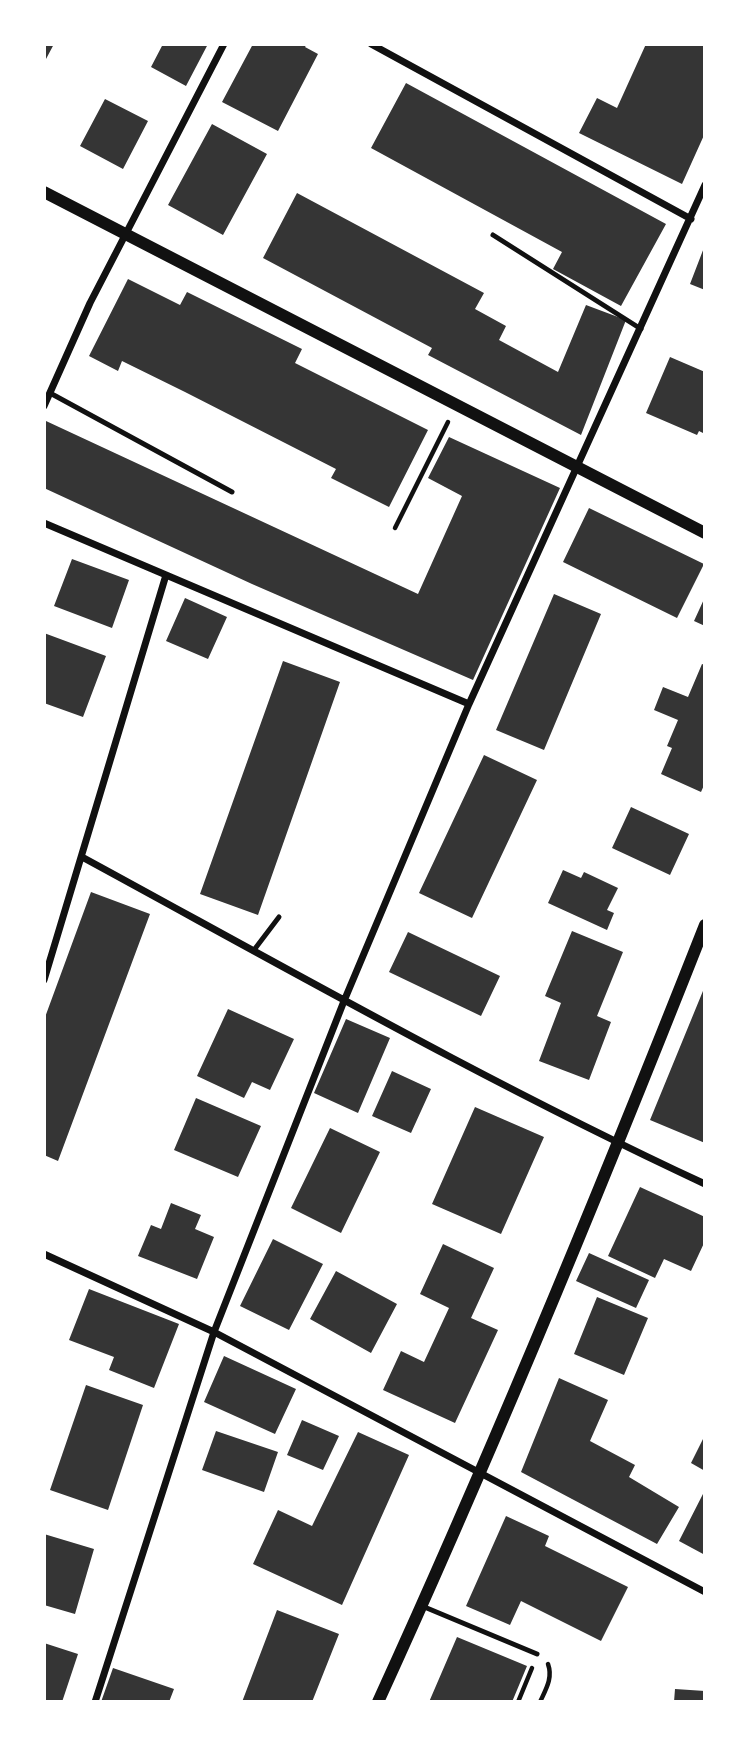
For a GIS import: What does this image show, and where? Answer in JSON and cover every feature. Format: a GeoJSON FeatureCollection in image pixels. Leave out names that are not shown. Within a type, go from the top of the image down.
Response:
{"type":"FeatureCollection","features":[{"type":"Feature","properties":{"kind":"street"},"geometry":{"type":"LineString","coordinates":[[44,405],[125,234],[224,44]]}},
{"type":"Feature","properties":{"kind":"street"},"geometry":{"type":"LineString","coordinates":[[371,44],[691,219]]}},
{"type":"Feature","properties":{"kind":"street"},"geometry":{"type":"LineString","coordinates":[[96,1702],[214,1332],[344,1001],[469,704],[705,185]]}},
{"type":"Feature","properties":{"kind":"street"},"geometry":{"type":"LineString","coordinates":[[44,192],[705,533]]}},
{"type":"Feature","properties":{"kind":"street"},"geometry":{"type":"LineString","coordinates":[[44,523],[469,704]]}},
{"type":"Feature","properties":{"kind":"street"},"geometry":{"type":"LineString","coordinates":[[44,980],[166,575]]}},
{"type":"Feature","properties":{"kind":"street"},"geometry":{"type":"LineString","coordinates":[[82,857],[344,1001],[618,1144],[705,1184]]}},
{"type":"Feature","properties":{"kind":"street"},"geometry":{"type":"LineString","coordinates":[[378,1702],[481,1472],[618,1144],[705,925]]}},
{"type":"Feature","properties":{"kind":"street"},"geometry":{"type":"LineString","coordinates":[[44,1254],[214,1332],[705,1592]]}},
{"type":"Feature","properties":{"kind":"lane"},"geometry":{"type":"LineString","coordinates":[[494,235],[641,329]]}},
{"type":"Feature","properties":{"kind":"lane"},"geometry":{"type":"LineString","coordinates":[[50,393],[232,492]]}},
{"type":"Feature","properties":{"kind":"lane"},"geometry":{"type":"LineString","coordinates":[[254,950],[279,917]]}},
{"type":"Feature","properties":{"kind":"lane"},"geometry":{"type":"LineString","coordinates":[[422,1606],[537,1654]]}},
{"type":"Feature","properties":{"kind":"path"},"geometry":{"type":"LineString","coordinates":[[395,528],[457,404]]}},
{"type":"Feature","properties":{"kind":"path"},"geometry":{"type":"LineString","coordinates":[[518,1702],[537,1654],[545,1658],[551,1673],[540,1702]]}},
{"type":"Feature","properties":{"kind":"building"},"geometry":{"type":"Polygon","coordinates":[[[44,44],[54,44],[46,59],[44,58],[44,44]]]}},
{"type":"Feature","properties":{"kind":"building"},"geometry":{"type":"Polygon","coordinates":[[[163,44],[208,44],[186,86],[151,67],[163,44]]]}},
{"type":"Feature","properties":{"kind":"building"},"geometry":{"type":"Polygon","coordinates":[[[253,44],[307,44],[305,47],[318,54],[278,131],[222,102],[253,44]]]}},
{"type":"Feature","properties":{"kind":"building"},"geometry":{"type":"Polygon","coordinates":[[[646,44],[705,44],[705,133],[682,184],[579,133],[597,98],[617,108],[646,44]]]}},
{"type":"Feature","properties":{"kind":"building"},"geometry":{"type":"Polygon","coordinates":[[[406,83],[666,224],[621,306],[553,269],[562,252],[371,148],[406,83]]]}},
{"type":"Feature","properties":{"kind":"building"},"geometry":{"type":"Polygon","coordinates":[[[105,99],[148,121],[123,169],[80,146],[105,99]]]}},
{"type":"Feature","properties":{"kind":"building"},"geometry":{"type":"Polygon","coordinates":[[[212,124],[267,154],[223,235],[168,205],[212,124]]]}},
{"type":"Feature","properties":{"kind":"building"},"geometry":{"type":"Polygon","coordinates":[[[297,193],[484,293],[475,309],[506,326],[499,340],[558,372],[586,305],[626,320],[581,435],[428,355],[432,348],[263,258],[297,193]]]}},
{"type":"Feature","properties":{"kind":"building"},"geometry":{"type":"Polygon","coordinates":[[[705,245],[705,290],[690,284],[705,245]]]}},
{"type":"Feature","properties":{"kind":"building"},"geometry":{"type":"Polygon","coordinates":[[[128,279],[180,305],[187,292],[302,349],[295,363],[428,430],[389,507],[331,478],[336,469],[185,392],[122,361],[118,371],[89,356],[128,279]]]}},
{"type":"Feature","properties":{"kind":"building"},"geometry":{"type":"Polygon","coordinates":[[[670,357],[705,372],[705,434],[699,431],[697,435],[646,413],[670,357]]]}},
{"type":"Feature","properties":{"kind":"building"},"geometry":{"type":"Polygon","coordinates":[[[46,421],[418,594],[462,496],[428,478],[449,437],[560,488],[473,680],[252,584],[44,488],[46,421]]]}},
{"type":"Feature","properties":{"kind":"building"},"geometry":{"type":"Polygon","coordinates":[[[589,508],[704,564],[677,618],[563,562],[589,508]]]}},
{"type":"Feature","properties":{"kind":"building"},"geometry":{"type":"Polygon","coordinates":[[[72,559],[129,580],[112,628],[54,606],[72,559]]]}},
{"type":"Feature","properties":{"kind":"building"},"geometry":{"type":"Polygon","coordinates":[[[554,594],[601,614],[544,750],[496,730],[554,594]]]}},
{"type":"Feature","properties":{"kind":"building"},"geometry":{"type":"Polygon","coordinates":[[[705,597],[705,626],[694,621],[705,597]]]}},
{"type":"Feature","properties":{"kind":"building"},"geometry":{"type":"Polygon","coordinates":[[[185,598],[227,617],[208,659],[166,641],[185,598]]]}},
{"type":"Feature","properties":{"kind":"building"},"geometry":{"type":"Polygon","coordinates":[[[44,633],[106,656],[83,717],[44,703],[44,633]]]}},
{"type":"Feature","properties":{"kind":"building"},"geometry":{"type":"Polygon","coordinates":[[[283,661],[340,682],[258,915],[200,894],[283,661]]]}},
{"type":"Feature","properties":{"kind":"building"},"geometry":{"type":"Polygon","coordinates":[[[702,664],[705,665],[705,783],[701,792],[661,774],[672,748],[667,746],[678,720],[654,710],[663,687],[688,697],[702,664]]]}},
{"type":"Feature","properties":{"kind":"building"},"geometry":{"type":"Polygon","coordinates":[[[484,755],[537,780],[472,918],[419,893],[484,755]]]}},
{"type":"Feature","properties":{"kind":"building"},"geometry":{"type":"Polygon","coordinates":[[[631,807],[689,834],[670,875],[612,848],[631,807]]]}},
{"type":"Feature","properties":{"kind":"building"},"geometry":{"type":"Polygon","coordinates":[[[563,870],[581,878],[584,872],[618,888],[607,910],[614,913],[607,930],[548,903],[563,870]]]}},
{"type":"Feature","properties":{"kind":"building"},"geometry":{"type":"Polygon","coordinates":[[[91,892],[150,914],[58,1161],[44,1155],[44,1020],[91,892]]]}},
{"type":"Feature","properties":{"kind":"building"},"geometry":{"type":"Polygon","coordinates":[[[572,931],[623,952],[597,1016],[611,1022],[589,1080],[539,1061],[561,1003],[545,996],[572,931]]]}},
{"type":"Feature","properties":{"kind":"building"},"geometry":{"type":"Polygon","coordinates":[[[408,932],[500,976],[481,1016],[389,972],[408,932]]]}},
{"type":"Feature","properties":{"kind":"building"},"geometry":{"type":"Polygon","coordinates":[[[705,986],[705,1143],[650,1120],[705,986]]]}},
{"type":"Feature","properties":{"kind":"building"},"geometry":{"type":"Polygon","coordinates":[[[228,1009],[294,1039],[270,1090],[252,1082],[244,1098],[197,1076],[228,1009]]]}},
{"type":"Feature","properties":{"kind":"building"},"geometry":{"type":"Polygon","coordinates":[[[346,1019],[390,1038],[358,1113],[314,1093],[346,1019]]]}},
{"type":"Feature","properties":{"kind":"building"},"geometry":{"type":"Polygon","coordinates":[[[392,1071],[431,1089],[411,1133],[372,1116],[392,1071]]]}},
{"type":"Feature","properties":{"kind":"building"},"geometry":{"type":"Polygon","coordinates":[[[196,1098],[261,1126],[238,1177],[174,1150],[196,1098]]]}},
{"type":"Feature","properties":{"kind":"building"},"geometry":{"type":"Polygon","coordinates":[[[475,1107],[544,1137],[501,1234],[432,1204],[475,1107]]]}},
{"type":"Feature","properties":{"kind":"building"},"geometry":{"type":"Polygon","coordinates":[[[330,1128],[380,1152],[341,1233],[291,1208],[330,1128]]]}},
{"type":"Feature","properties":{"kind":"building"},"geometry":{"type":"Polygon","coordinates":[[[640,1187],[705,1217],[705,1241],[691,1271],[664,1259],[655,1278],[608,1256],[640,1187]]]}},
{"type":"Feature","properties":{"kind":"building"},"geometry":{"type":"Polygon","coordinates":[[[171,1203],[201,1215],[195,1229],[214,1237],[197,1279],[138,1256],[151,1225],[161,1229],[171,1203]]]}},
{"type":"Feature","properties":{"kind":"building"},"geometry":{"type":"Polygon","coordinates":[[[273,1239],[323,1264],[289,1330],[240,1306],[273,1239]]]}},
{"type":"Feature","properties":{"kind":"building"},"geometry":{"type":"Polygon","coordinates":[[[443,1244],[494,1268],[471,1318],[498,1330],[455,1423],[383,1390],[401,1351],[424,1362],[449,1308],[420,1294],[443,1244]]]}},
{"type":"Feature","properties":{"kind":"building"},"geometry":{"type":"Polygon","coordinates":[[[589,1253],[649,1280],[636,1308],[576,1281],[589,1253]]]}},
{"type":"Feature","properties":{"kind":"building"},"geometry":{"type":"Polygon","coordinates":[[[336,1271],[397,1304],[371,1353],[310,1319],[336,1271]]]}},
{"type":"Feature","properties":{"kind":"building"},"geometry":{"type":"Polygon","coordinates":[[[89,1289],[179,1324],[154,1388],[109,1370],[114,1357],[69,1340],[89,1289]]]}},
{"type":"Feature","properties":{"kind":"building"},"geometry":{"type":"Polygon","coordinates":[[[597,1297],[648,1318],[624,1375],[574,1354],[597,1297]]]}},
{"type":"Feature","properties":{"kind":"building"},"geometry":{"type":"Polygon","coordinates":[[[224,1356],[296,1389],[275,1434],[204,1402],[224,1356]]]}},
{"type":"Feature","properties":{"kind":"building"},"geometry":{"type":"Polygon","coordinates":[[[559,1378],[608,1400],[590,1441],[635,1465],[629,1477],[679,1507],[657,1544],[521,1472],[559,1378]]]}},
{"type":"Feature","properties":{"kind":"building"},"geometry":{"type":"Polygon","coordinates":[[[86,1385],[143,1405],[108,1510],[50,1490],[86,1385]]]}},
{"type":"Feature","properties":{"kind":"building"},"geometry":{"type":"Polygon","coordinates":[[[302,1420],[339,1436],[323,1470],[287,1455],[302,1420]]]}},
{"type":"Feature","properties":{"kind":"building"},"geometry":{"type":"Polygon","coordinates":[[[216,1431],[278,1452],[264,1492],[202,1470],[216,1431]]]}},
{"type":"Feature","properties":{"kind":"building"},"geometry":{"type":"Polygon","coordinates":[[[358,1432],[409,1455],[342,1605],[253,1564],[278,1510],[312,1526],[358,1432]]]}},
{"type":"Feature","properties":{"kind":"building"},"geometry":{"type":"Polygon","coordinates":[[[705,1435],[705,1471],[691,1463],[705,1435]]]}},
{"type":"Feature","properties":{"kind":"building"},"geometry":{"type":"Polygon","coordinates":[[[705,1490],[705,1555],[679,1541],[705,1490]]]}},
{"type":"Feature","properties":{"kind":"building"},"geometry":{"type":"Polygon","coordinates":[[[506,1516],[549,1536],[545,1546],[628,1587],[601,1641],[521,1601],[510,1625],[466,1606],[506,1516]]]}},
{"type":"Feature","properties":{"kind":"building"},"geometry":{"type":"Polygon","coordinates":[[[44,1534],[94,1549],[75,1614],[44,1605],[44,1534]]]}},
{"type":"Feature","properties":{"kind":"building"},"geometry":{"type":"Polygon","coordinates":[[[277,1610],[339,1634],[312,1702],[242,1702],[277,1610]]]}},
{"type":"Feature","properties":{"kind":"building"},"geometry":{"type":"Polygon","coordinates":[[[457,1637],[527,1666],[512,1702],[429,1702],[457,1637]]]}},
{"type":"Feature","properties":{"kind":"building"},"geometry":{"type":"Polygon","coordinates":[[[44,1643],[78,1654],[62,1702],[44,1702],[44,1643]]]}},
{"type":"Feature","properties":{"kind":"building"},"geometry":{"type":"Polygon","coordinates":[[[113,1668],[174,1689],[169,1702],[101,1702],[113,1668]]]}},
{"type":"Feature","properties":{"kind":"building"},"geometry":{"type":"Polygon","coordinates":[[[675,1689],[705,1691],[705,1702],[674,1702],[675,1689]]]}}]}
